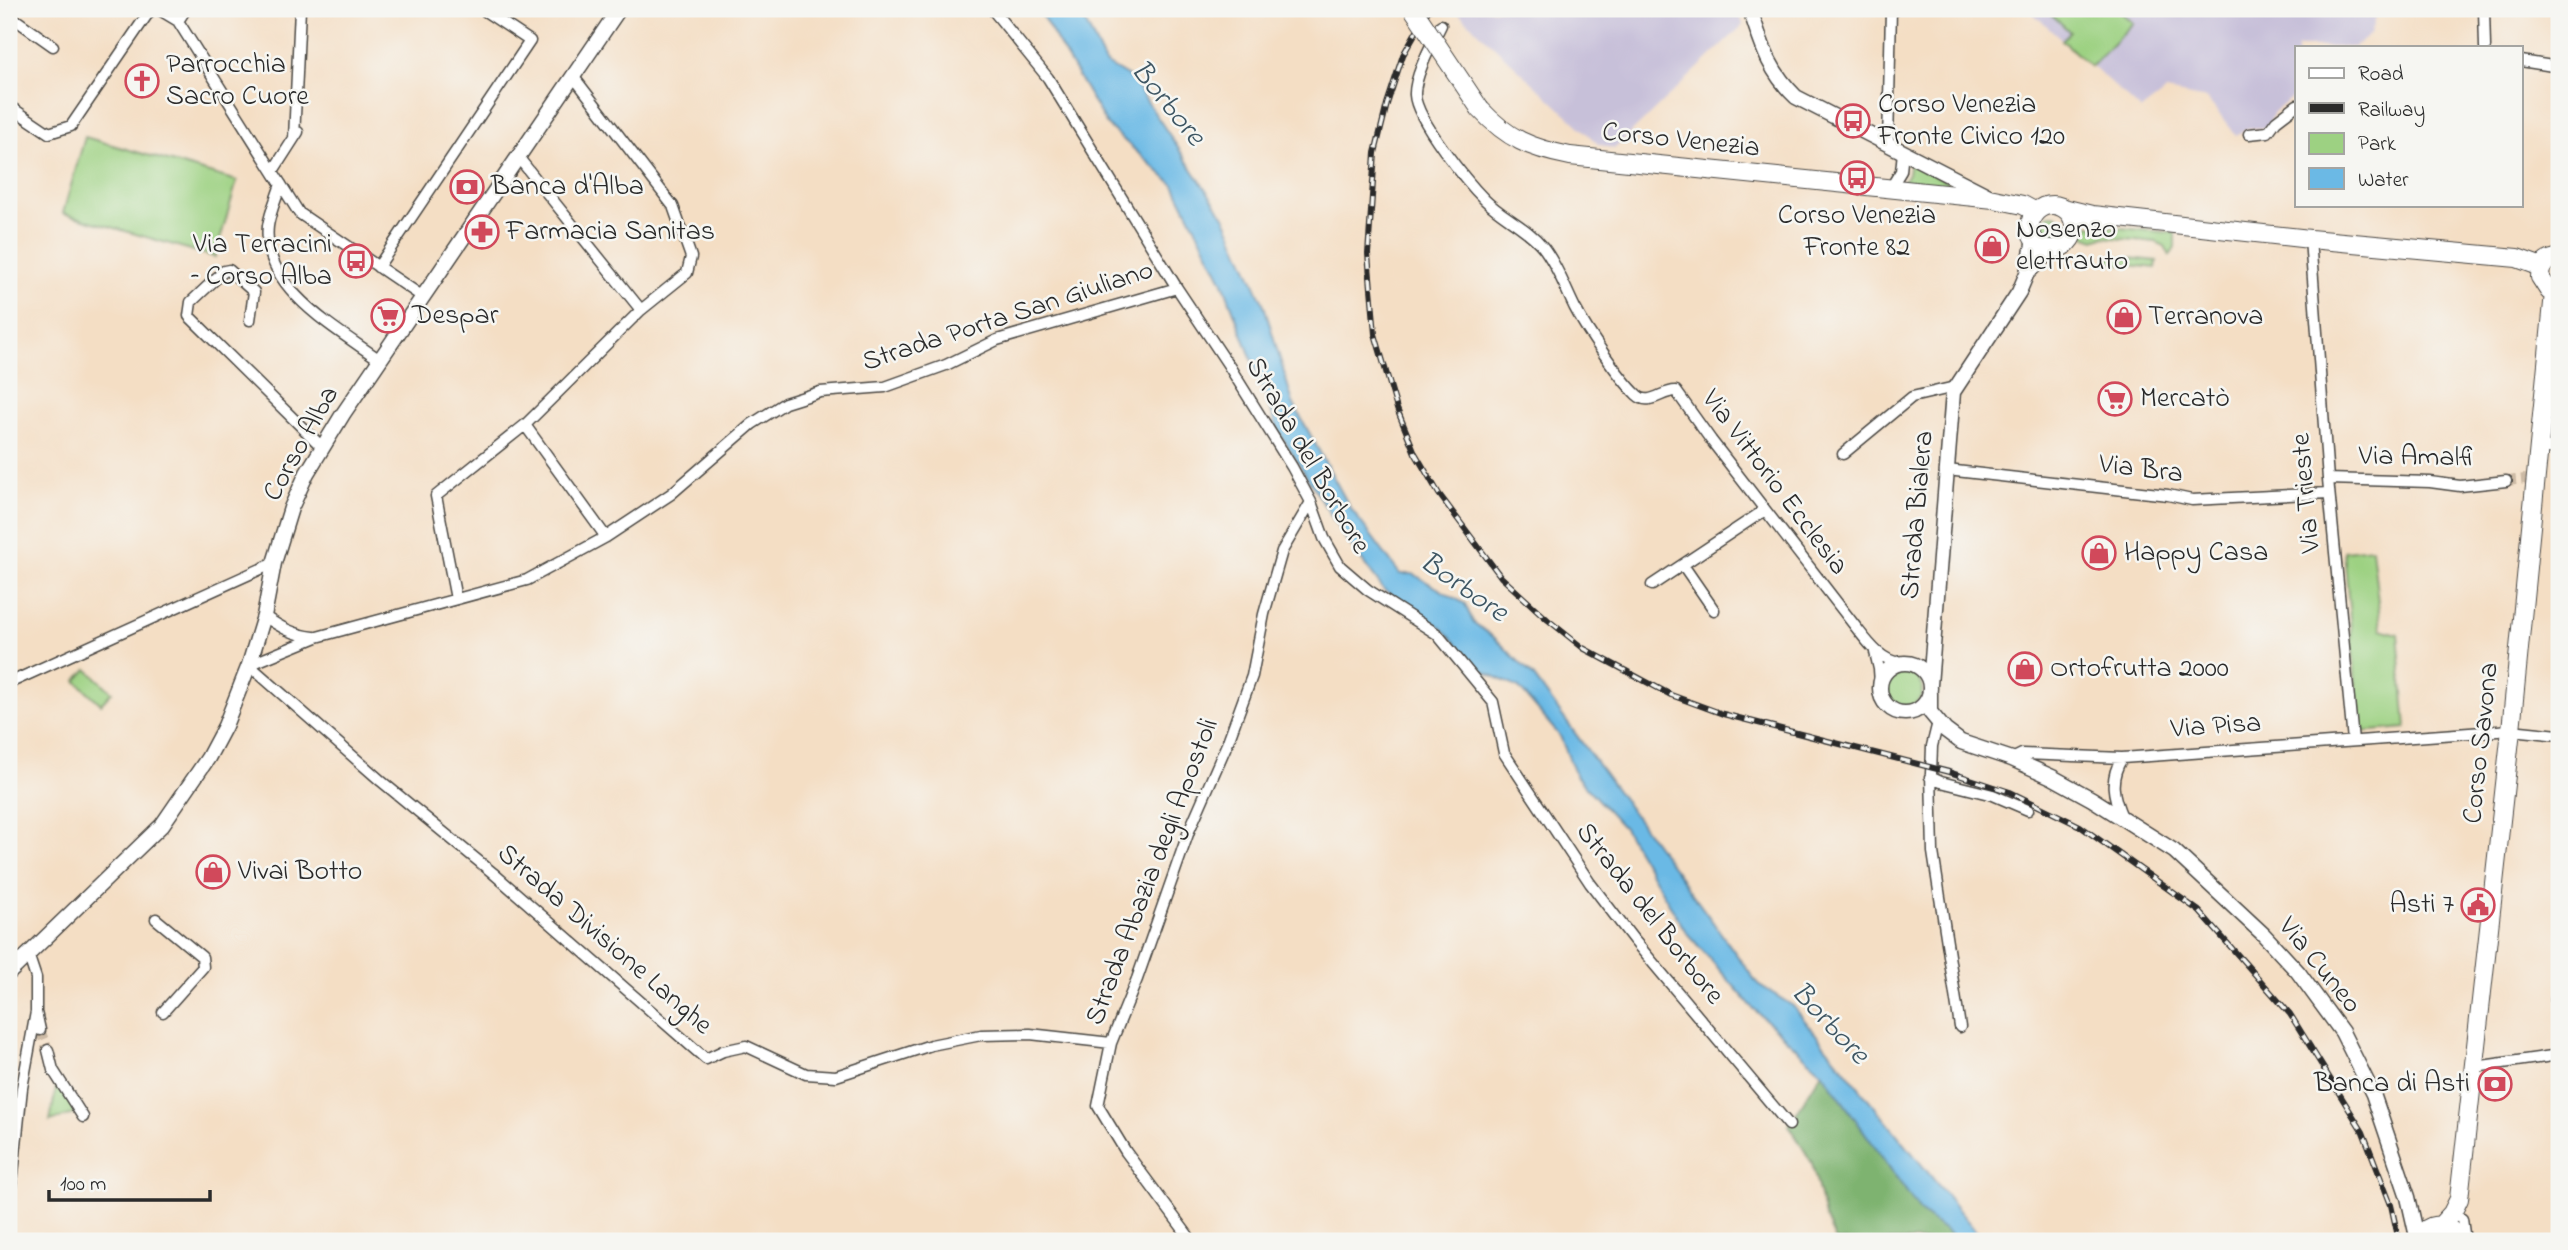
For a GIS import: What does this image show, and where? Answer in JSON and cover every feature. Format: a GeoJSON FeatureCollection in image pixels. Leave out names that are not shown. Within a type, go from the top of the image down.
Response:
{"type":"FeatureCollection","features":[{"type":"Feature","properties":{"kind":"main road","name":"Corso Venezia"},"geometry":{"type":"LineString","coordinates":[[1413,9],[1480,109],[1516,140],[1543,151],[1570,156],[1994,199],[2023,205],[2035,212]]}},
{"type":"Feature","properties":{"kind":"main road"},"geometry":{"type":"LineString","coordinates":[[2063,208],[2069,213],[2074,233],[2068,242],[2051,250],[2039,246],[2029,226],[2035,212],[2049,205],[2063,208],[2092,215],[2517,258],[2542,267],[2551,259],[2559,258]]}},
{"type":"Feature","properties":{"kind":"main road"},"geometry":{"type":"LineString","coordinates":[[2074,226],[2092,215]]}},
{"type":"Feature","properties":{"kind":"main road","name":"Corso Savona"},"geometry":{"type":"LineString","coordinates":[[2418,1241],[2422,1233],[2452,1213],[2459,1199],[2511,730],[2530,479],[2538,447],[2556,293],[2541,282],[2542,267]]}},
{"type":"Feature","properties":{"kind":"main road","name":"Corso Savona"},"geometry":{"type":"LineString","coordinates":[[2459,1199],[2462,1206],[2460,1241]]}},
{"type":"Feature","properties":{"kind":"main road","name":"Corso Savona"},"geometry":{"type":"LineString","coordinates":[[2436,1225],[2451,1230],[2460,1241]]}},
{"type":"Feature","properties":{"kind":"street"},"geometry":{"type":"LineString","coordinates":[[9,106],[49,133],[71,126],[151,9]]}},
{"type":"Feature","properties":{"kind":"street"},"geometry":{"type":"LineString","coordinates":[[158,9],[178,21],[299,213],[423,296]]}},
{"type":"Feature","properties":{"kind":"street"},"geometry":{"type":"LineString","coordinates":[[178,21],[186,9]]}},
{"type":"Feature","properties":{"kind":"street"},"geometry":{"type":"LineString","coordinates":[[273,171],[297,134],[300,9]]}},
{"type":"Feature","properties":{"kind":"street"},"geometry":{"type":"LineString","coordinates":[[378,267],[530,41],[482,9]]}},
{"type":"Feature","properties":{"kind":"street","name":"Corso Alba"},"geometry":{"type":"LineString","coordinates":[[9,972],[162,825],[208,758],[225,726],[249,665],[264,616],[274,563],[291,508],[321,447],[619,9]]}},
{"type":"Feature","properties":{"kind":"street","name":"Strada del Borbore"},"geometry":{"type":"LineString","coordinates":[[992,9],[1048,78],[1177,288],[1229,366],[1292,467],[1311,502],[1324,538],[1340,566],[1368,590],[1437,634],[1493,702],[1504,754],[1590,883],[1633,939],[1789,1125]]}},
{"type":"Feature","properties":{"kind":"street","name":"Corso Venezia"},"geometry":{"type":"LineString","coordinates":[[1750,9],[1765,56],[1782,83],[1808,104],[1994,199]]}},
{"type":"Feature","properties":{"kind":"street"},"geometry":{"type":"LineString","coordinates":[[1888,145],[1891,9]]}},
{"type":"Feature","properties":{"kind":"street"},"geometry":{"type":"LineString","coordinates":[[2484,9],[2485,46]]}},
{"type":"Feature","properties":{"kind":"street"},"geometry":{"type":"LineString","coordinates":[[9,15],[53,46]]}},
{"type":"Feature","properties":{"kind":"street","name":"Via Vittorio Ecclesia"},"geometry":{"type":"LineString","coordinates":[[1441,25],[1423,63],[1415,95],[1424,120],[1459,170],[1485,201],[1542,246],[1577,312],[1617,372],[1639,397],[1646,400],[1676,391],[1874,649],[1887,659],[1905,663]]}},
{"type":"Feature","properties":{"kind":"street"},"geometry":{"type":"LineString","coordinates":[[2522,61],[2559,66]]}},
{"type":"Feature","properties":{"kind":"street"},"geometry":{"type":"LineString","coordinates":[[456,599],[436,496],[525,425],[641,310],[687,273],[691,257],[673,206],[573,76]]}},
{"type":"Feature","properties":{"kind":"street"},"geometry":{"type":"LineString","coordinates":[[2249,134],[2268,132],[2276,121],[2295,107]]}},
{"type":"Feature","properties":{"kind":"street"},"geometry":{"type":"LineString","coordinates":[[1890,189],[1901,171],[1903,152]]}},
{"type":"Feature","properties":{"kind":"street"},"geometry":{"type":"LineString","coordinates":[[517,157],[641,310]]}},
{"type":"Feature","properties":{"kind":"street"},"geometry":{"type":"LineString","coordinates":[[281,184],[268,226],[270,251],[279,276],[312,310],[380,360]]}},
{"type":"Feature","properties":{"kind":"street","name":"Via Trieste"},"geometry":{"type":"LineString","coordinates":[[2310,239],[2329,493],[2353,741]]}},
{"type":"Feature","properties":{"kind":"street","name":"Strada Bialera"},"geometry":{"type":"LineString","coordinates":[[1930,689],[1931,648],[1955,387],[2012,304],[2027,274],[2034,240]]}},
{"type":"Feature","properties":{"kind":"street","name":"Strada Bialera"},"geometry":{"type":"LineString","coordinates":[[2027,274],[2051,250]]}},
{"type":"Feature","properties":{"kind":"street"},"geometry":{"type":"LineString","coordinates":[[250,320],[254,292],[229,270],[224,271],[191,302],[189,308],[189,316],[321,447]]}},
{"type":"Feature","properties":{"kind":"street","name":"Strada Porta San Giuliano"},"geometry":{"type":"LineString","coordinates":[[249,665],[317,637],[527,580],[606,537],[671,494],[752,424],[785,403],[820,393],[885,387],[946,365],[997,340],[1177,288]]}},
{"type":"Feature","properties":{"kind":"street","name":"Strada Bialera"},"geometry":{"type":"LineString","coordinates":[[1843,454],[1912,397],[1955,387]]}},
{"type":"Feature","properties":{"kind":"street"},"geometry":{"type":"LineString","coordinates":[[525,425],[606,537]]}},
{"type":"Feature","properties":{"kind":"street"},"geometry":{"type":"LineString","coordinates":[[2538,447],[2559,449]]}},
{"type":"Feature","properties":{"kind":"street","name":"Via Bra"},"geometry":{"type":"LineString","coordinates":[[1947,470],[2192,500],[2329,493]]}},
{"type":"Feature","properties":{"kind":"street","name":"Via Amalfi"},"geometry":{"type":"LineString","coordinates":[[2328,479],[2430,482],[2460,486],[2506,481]]}},
{"type":"Feature","properties":{"kind":"street","name":"Strada Abazia degli Apostoli"},"geometry":{"type":"LineString","coordinates":[[1192,1241],[1126,1152],[1098,1106],[1111,1043],[1137,979],[1189,831],[1227,744],[1252,676],[1264,614],[1282,551],[1311,502]]}},
{"type":"Feature","properties":{"kind":"street"},"geometry":{"type":"LineString","coordinates":[[1652,585],[1765,510]]}},
{"type":"Feature","properties":{"kind":"street"},"geometry":{"type":"LineString","coordinates":[[9,683],[274,563]]}},
{"type":"Feature","properties":{"kind":"street"},"geometry":{"type":"LineString","coordinates":[[1683,565],[1714,610]]}},
{"type":"Feature","properties":{"kind":"street"},"geometry":{"type":"LineString","coordinates":[[264,616],[282,629],[317,637]]}},
{"type":"Feature","properties":{"kind":"street"},"geometry":{"type":"LineString","coordinates":[[1930,689],[1923,706],[1904,714],[1897,713],[1885,704],[1881,698],[1880,683],[1890,667],[1922,658],[1931,648]]}},
{"type":"Feature","properties":{"kind":"street","name":"Via Vittorio Ecclesia"},"geometry":{"type":"LineString","coordinates":[[1874,649],[1880,683]]}},
{"type":"Feature","properties":{"kind":"street"},"geometry":{"type":"LineString","coordinates":[[1905,663],[1921,668],[1930,689],[1929,708],[1937,722],[1930,777],[1933,852],[1960,1027]]}},
{"type":"Feature","properties":{"kind":"street","name":"Strada Divisione Langhe"},"geometry":{"type":"LineString","coordinates":[[249,665],[381,781],[494,873],[706,1059],[723,1051],[746,1046],[806,1073],[836,1076],[931,1045],[981,1035],[1030,1034],[1111,1043]]}},
{"type":"Feature","properties":{"kind":"street","name":"Via Pisa"},"geometry":{"type":"LineString","coordinates":[[1904,714],[1921,714],[1937,722],[1961,742],[2012,760],[2022,754],[2122,758],[2511,730],[2559,735]]}},
{"type":"Feature","properties":{"kind":"street"},"geometry":{"type":"LineString","coordinates":[[2122,758],[2113,779],[2115,800],[2122,817]]}},
{"type":"Feature","properties":{"kind":"street","name":"Via Cuneo"},"geometry":{"type":"LineString","coordinates":[[2012,760],[2082,793],[2174,851],[2263,934],[2298,972],[2342,1032],[2359,1064],[2384,1125],[2408,1197],[2418,1241]]}},
{"type":"Feature","properties":{"kind":"street"},"geometry":{"type":"LineString","coordinates":[[1930,777],[1993,795],[2028,810]]}},
{"type":"Feature","properties":{"kind":"street"},"geometry":{"type":"LineString","coordinates":[[156,919],[204,961],[203,967],[163,1012]]}},
{"type":"Feature","properties":{"kind":"street"},"geometry":{"type":"LineString","coordinates":[[9,1212],[22,1088],[36,1012],[36,978],[28,954]]}},
{"type":"Feature","properties":{"kind":"street"},"geometry":{"type":"LineString","coordinates":[[2559,979],[2559,1043]]}},
{"type":"Feature","properties":{"kind":"street"},"geometry":{"type":"LineString","coordinates":[[36,1012],[40,1030]]}},
{"type":"Feature","properties":{"kind":"street"},"geometry":{"type":"LineString","coordinates":[[48,1050],[53,1070],[83,1117]]}},
{"type":"Feature","properties":{"kind":"street"},"geometry":{"type":"LineString","coordinates":[[2475,1067],[2559,1055]]}},
{"type":"Feature","properties":{"kind":"street","name":"Via Cuneo"},"geometry":{"type":"LineString","coordinates":[[2408,1197],[2422,1220],[2436,1225]]}},
{"type":"Feature","properties":{"kind":"shaded area"},"geometry":{"type":"Polygon","coordinates":[[[1454,9],[1738,9],[1743,25],[1614,149],[1598,144],[1454,9]]]}},
{"type":"Feature","properties":{"kind":"shaded area"},"geometry":{"type":"Polygon","coordinates":[[[2028,9],[2378,9],[2370,34],[2355,46],[2295,46],[2295,96],[2274,112],[2268,125],[2262,128],[2248,128],[2236,135],[2207,99],[2166,91],[2141,110],[2028,9]]]}},
{"type":"Feature","properties":{"kind":"green space"},"geometry":{"type":"Polygon","coordinates":[[[2046,9],[2117,9],[2133,23],[2091,67],[2062,40],[2070,32],[2046,9]]]}},
{"type":"Feature","properties":{"kind":"green space"},"geometry":{"type":"Polygon","coordinates":[[[85,137],[237,181],[215,257],[63,213],[85,137]]]}},
{"type":"Feature","properties":{"kind":"green space"},"geometry":{"type":"Polygon","coordinates":[[[1910,162],[1948,182],[1949,185],[1903,183],[1910,162]]]}},
{"type":"Feature","properties":{"kind":"green space"},"geometry":{"type":"Polygon","coordinates":[[[2052,215],[2061,219],[2065,228],[2061,237],[2052,241],[2043,237],[2039,228],[2043,219],[2052,215]]]}},
{"type":"Feature","properties":{"kind":"green space"},"geometry":{"type":"Polygon","coordinates":[[[2089,225],[2175,233],[2175,248],[2170,256],[2165,246],[2156,242],[2103,237],[2095,240],[2086,237],[2082,232],[2089,225]]]}},
{"type":"Feature","properties":{"kind":"green space"},"geometry":{"type":"Polygon","coordinates":[[[2110,256],[2157,261],[2156,268],[2110,263],[2110,256]]]}},
{"type":"Feature","properties":{"kind":"green space"},"geometry":{"type":"Polygon","coordinates":[[[2372,548],[2381,629],[2398,634],[2406,728],[2360,732],[2344,551],[2372,548]]]}},
{"type":"Feature","properties":{"kind":"green space"},"geometry":{"type":"Polygon","coordinates":[[[87,669],[112,692],[101,704],[76,681],[87,669]]]}},
{"type":"Feature","properties":{"kind":"green space"},"geometry":{"type":"Polygon","coordinates":[[[1904,671],[1916,677],[1922,689],[1916,701],[1904,707],[1892,701],[1886,689],[1892,677],[1904,671]]]}},
{"type":"Feature","properties":{"kind":"green space"},"geometry":{"type":"Polygon","coordinates":[[[1822,1072],[1921,1212],[1959,1241],[1836,1241],[1825,1217],[1812,1163],[1789,1125],[1822,1072]]]}},
{"type":"Feature","properties":{"kind":"green space"},"geometry":{"type":"Polygon","coordinates":[[[57,1083],[77,1113],[50,1121],[57,1083]]]}},
{"type":"Feature","properties":{"kind":"water"},"geometry":{"type":"Polygon","coordinates":[[[1038,9],[1079,9],[1105,63],[1132,79],[1225,218],[1264,305],[1293,403],[1349,506],[1400,574],[1413,574],[1465,604],[1473,622],[1496,639],[1534,677],[1758,984],[1793,1006],[1981,1238],[1989,1241],[1959,1241],[1921,1212],[1822,1072],[1754,1009],[1686,932],[1624,828],[1576,776],[1560,736],[1519,688],[1479,669],[1442,628],[1384,590],[1345,538],[1279,432],[1222,280],[1174,185],[1107,125],[1038,9]]]}},
{"type":"Feature","properties":{"kind":"tunnel"},"geometry":{"type":"LineString","coordinates":[[2506,481],[2526,479]]}},
{"type":"Feature","properties":{"kind":"tunnel"},"geometry":{"type":"LineString","coordinates":[[40,1030],[48,1050]]}},
{"type":"Feature","properties":{"kind":"railway"},"geometry":{"type":"LineString","coordinates":[[1429,9],[1403,55],[1375,153],[1368,254],[1375,334],[1397,409],[1415,453],[1439,494],[1501,577],[1583,648],[1671,695],[1723,714],[1949,772],[2010,792],[2080,826],[2199,911],[2290,1014],[2363,1132],[2391,1205],[2399,1241]]}},
{"type":"Feature","properties":{"kind":"place","name":"Parrocchia Sacro Cuore"},"geometry":{"type":"Point","coordinates":[142,81]}},
{"type":"Feature","properties":{"kind":"place","name":"Corso Venezia Fronte Civico 120"},"geometry":{"type":"Point","coordinates":[1853,121]}},
{"type":"Feature","properties":{"kind":"place","name":"Corso Venezia Fronte 82"},"geometry":{"type":"Point","coordinates":[1857,178]}},
{"type":"Feature","properties":{"kind":"place","name":"Banca d'Alba"},"geometry":{"type":"Point","coordinates":[467,187]}},
{"type":"Feature","properties":{"kind":"place","name":"Farmacia Sanitas"},"geometry":{"type":"Point","coordinates":[482,232]}},
{"type":"Feature","properties":{"kind":"place","name":"Nosenzo elettrauto"},"geometry":{"type":"Point","coordinates":[1992,246]}},
{"type":"Feature","properties":{"kind":"place","name":"Via Terracini – Corso Alba"},"geometry":{"type":"Point","coordinates":[356,261]}},
{"type":"Feature","properties":{"kind":"place","name":"Despar"},"geometry":{"type":"Point","coordinates":[388,316]}},
{"type":"Feature","properties":{"kind":"place","name":"Terranova"},"geometry":{"type":"Point","coordinates":[2124,317]}},
{"type":"Feature","properties":{"kind":"place","name":"Mercatò"},"geometry":{"type":"Point","coordinates":[2115,399]}},
{"type":"Feature","properties":{"kind":"place","name":"Happy Casa"},"geometry":{"type":"Point","coordinates":[2099,553]}},
{"type":"Feature","properties":{"kind":"place","name":"Ortofrutta 2000"},"geometry":{"type":"Point","coordinates":[2025,669]}},
{"type":"Feature","properties":{"kind":"place","name":"Vivai Botto"},"geometry":{"type":"Point","coordinates":[213,872]}},
{"type":"Feature","properties":{"kind":"place","name":"Asti 7"},"geometry":{"type":"Point","coordinates":[2478,905]}},
{"type":"Feature","properties":{"kind":"place","name":"Banca di Asti"},"geometry":{"type":"Point","coordinates":[2495,1084]}},
{"type":"Feature","properties":{"kind":"water label","name":"Borbore"},"geometry":{"type":"Point","coordinates":[1167,104]}},
{"type":"Feature","properties":{"kind":"water label","name":"Borbore"},"geometry":{"type":"Point","coordinates":[1463,588]}},
{"type":"Feature","properties":{"kind":"water label","name":"Borbore"},"geometry":{"type":"Point","coordinates":[1829,1024]}}]}
